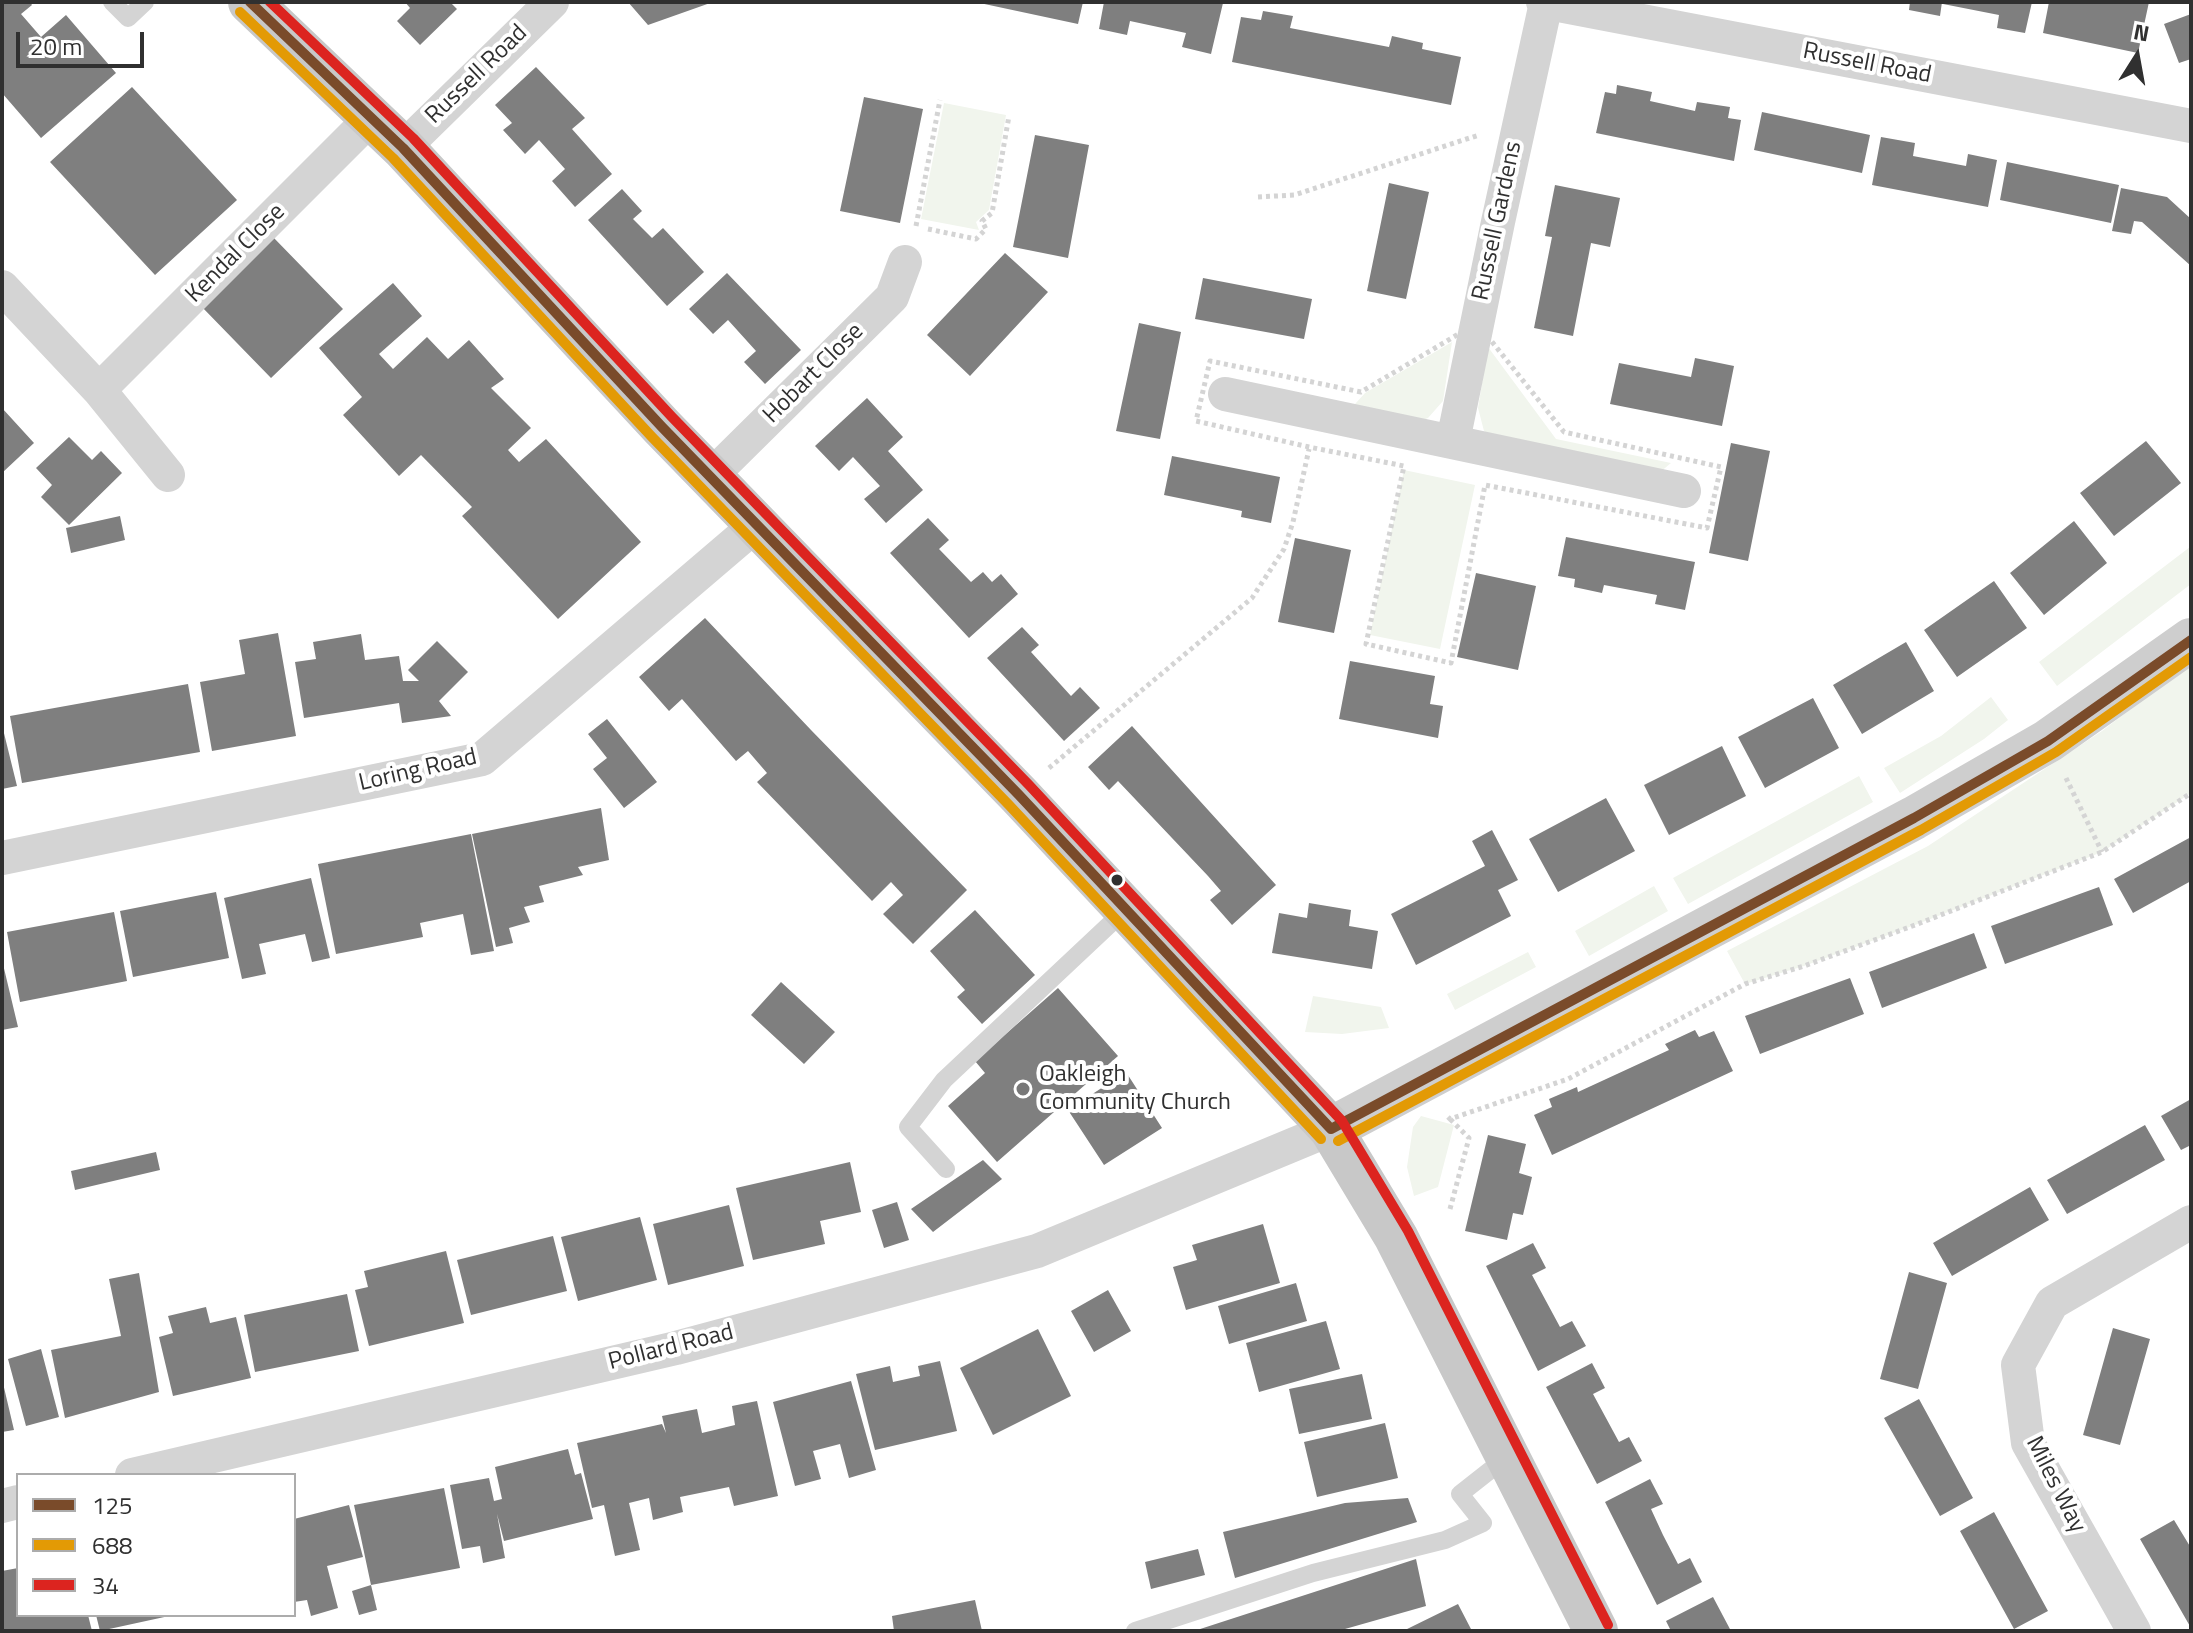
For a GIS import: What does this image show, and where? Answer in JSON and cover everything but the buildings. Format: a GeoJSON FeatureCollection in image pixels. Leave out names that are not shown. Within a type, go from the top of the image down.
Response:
{"type":"FeatureCollection","features":[{"type":"Feature","properties":{"kind":"main road"},"geometry":{"type":"LineString","coordinates":[[250,2],[403,148],[710,477],[1019,795],[1331,1129],[1396,1237],[1596,1631]]}},
{"type":"Feature","properties":{"kind":"main road"},"geometry":{"type":"LineString","coordinates":[[1331,1129],[1900,826],[2048,741],[2191,640]]}},
{"type":"Feature","properties":{"kind":"street","name":"Russell Road"},"geometry":{"type":"LineString","coordinates":[[403,148],[552,2]]}},
{"type":"Feature","properties":{"kind":"street","name":"Russell Road"},"geometry":{"type":"LineString","coordinates":[[1545,2],[2191,126]]}},
{"type":"Feature","properties":{"kind":"street","name":"Russell Gardens"},"geometry":{"type":"LineString","coordinates":[[1453,441],[1545,2]]}},
{"type":"Feature","properties":{"kind":"street","name":"Kendal Close"},"geometry":{"type":"LineString","coordinates":[[99,390],[372,117]]}},
{"type":"Feature","properties":{"kind":"street","name":"Hobart Close"},"geometry":{"type":"LineString","coordinates":[[710,477],[892,297],[905,262]]}},
{"type":"Feature","properties":{"kind":"street"},"geometry":{"type":"LineString","coordinates":[[2,287],[99,390],[168,475]]}},
{"type":"Feature","properties":{"kind":"street"},"geometry":{"type":"LineString","coordinates":[[1225,394],[1684,491]]}},
{"type":"Feature","properties":{"kind":"street","name":"Loring Road"},"geometry":{"type":"LineString","coordinates":[[2,858],[482,759],[756,525]]}},
{"type":"Feature","properties":{"kind":"street","name":"Pollard Road"},"geometry":{"type":"LineString","coordinates":[[141,1473],[676,1348],[1037,1251],[1331,1129]]}},
{"type":"Feature","properties":{"kind":"street","name":"Miles Way"},"geometry":{"type":"LineString","coordinates":[[2134,1631],[2028,1443],[2018,1365],[2052,1303],[2191,1222]]}},
{"type":"Feature","properties":{"kind":"lane"},"geometry":{"type":"LineString","coordinates":[[112,2],[128,18],[145,2]]}},
{"type":"Feature","properties":{"kind":"lane"},"geometry":{"type":"LineString","coordinates":[[946,1169],[908,1127],[944,1080],[1125,910]]}},
{"type":"Feature","properties":{"kind":"lane"},"geometry":{"type":"LineString","coordinates":[[1135,1631],[1313,1573],[1445,1540],[1483,1523],[1460,1494],[1507,1457]]}},
{"type":"Feature","properties":{"kind":"path"},"geometry":{"type":"LineString","coordinates":[[905,262],[916,227],[940,100]]}},
{"type":"Feature","properties":{"kind":"path"},"geometry":{"type":"LineString","coordinates":[[916,227],[976,239],[986,229],[982,221],[992,213],[1009,116]]}},
{"type":"Feature","properties":{"kind":"path"},"geometry":{"type":"LineString","coordinates":[[1258,197],[1294,195],[1493,130],[1516,138]]}},
{"type":"Feature","properties":{"kind":"path"},"geometry":{"type":"LineString","coordinates":[[1019,795],[1252,598],[1284,549],[1309,447],[1333,418]]}},
{"type":"Feature","properties":{"kind":"path"},"geometry":{"type":"LineString","coordinates":[[2048,741],[2102,852]]}},
{"type":"Feature","properties":{"kind":"path"},"geometry":{"type":"LineString","coordinates":[[1450,1119],[1568,1079],[1745,984],[1915,925],[2102,852],[2191,793]]}},
{"type":"Feature","properties":{"kind":"path"},"geometry":{"type":"LineString","coordinates":[[1443,1112],[1469,1138],[1450,1209]]}},
{"type":"Feature","properties":{"kind":"shaded area"},"geometry":{"type":"Polygon","coordinates":[[[944,103],[1006,115],[989,210],[976,222],[979,230],[921,219],[944,103]]]}},
{"type":"Feature","properties":{"kind":"shaded area"},"geometry":{"type":"Polygon","coordinates":[[[1452,342],[1443,401],[1428,418],[1410,425],[1346,414],[1365,393],[1452,342]]]}},
{"type":"Feature","properties":{"kind":"shaded area"},"geometry":{"type":"Polygon","coordinates":[[[1488,347],[1556,439],[1671,463],[1653,478],[1500,446],[1484,431],[1478,408],[1488,347]]]}},
{"type":"Feature","properties":{"kind":"shaded area"},"geometry":{"type":"Polygon","coordinates":[[[1404,470],[1475,485],[1440,649],[1370,635],[1404,470]]]}},
{"type":"Feature","properties":{"kind":"shaded area"},"geometry":{"type":"Polygon","coordinates":[[[2190,547],[2191,584],[2057,686],[2039,662],[2190,547]]]}},
{"type":"Feature","properties":{"kind":"shaded area"},"geometry":{"type":"Polygon","coordinates":[[[2191,663],[2191,793],[2102,852],[1915,925],[1745,984],[1727,951],[1928,846],[2102,731],[2191,663]]]}},
{"type":"Feature","properties":{"kind":"shaded area"},"geometry":{"type":"Polygon","coordinates":[[[1991,697],[2008,720],[1900,793],[1884,768],[1941,736],[1991,697]]]}},
{"type":"Feature","properties":{"kind":"shaded area"},"geometry":{"type":"Polygon","coordinates":[[[1859,776],[1873,802],[1688,904],[1673,878],[1859,776]]]}},
{"type":"Feature","properties":{"kind":"shaded area"},"geometry":{"type":"Polygon","coordinates":[[[1654,886],[1668,911],[1589,956],[1575,931],[1654,886]]]}},
{"type":"Feature","properties":{"kind":"shaded area"},"geometry":{"type":"Polygon","coordinates":[[[1528,952],[1536,967],[1455,1010],[1447,994],[1528,952]]]}},
{"type":"Feature","properties":{"kind":"shaded area"},"geometry":{"type":"Polygon","coordinates":[[[1313,996],[1381,1007],[1389,1028],[1342,1034],[1305,1032],[1313,996]]]}},
{"type":"Feature","properties":{"kind":"shaded area"},"geometry":{"type":"Polygon","coordinates":[[[1421,1116],[1454,1125],[1438,1187],[1414,1196],[1407,1167],[1413,1127],[1421,1116]]]}},
{"type":"Feature","properties":{"kind":"transit line","name":"125"},"geometry":{"type":"LineString","coordinates":[[250,2],[403,148],[662,427],[1019,795],[1331,1129]]}},
{"type":"Feature","properties":{"kind":"transit line","name":"34"},"geometry":{"type":"LineString","coordinates":[[270,2],[413,138],[672,417],[1029,785],[1342,1121],[1408,1231],[1608,1625]]}},
{"type":"Feature","properties":{"kind":"transit line","name":"688"},"geometry":{"type":"LineString","coordinates":[[240,12],[393,158],[652,437],[1009,805],[1321,1139]]}},
{"type":"Feature","properties":{"kind":"transit line","name":"125"},"geometry":{"type":"LineString","coordinates":[[1331,1129],[1914,818],[2048,741],[2191,640]]}},
{"type":"Feature","properties":{"kind":"transit line","name":"688"},"geometry":{"type":"LineString","coordinates":[[1338,1141],[1921,830],[2056,752],[2191,657]]}},
{"type":"Feature","properties":{"kind":"place","name":"Oakleigh Community Church"},"geometry":{"type":"Point","coordinates":[1023,1089]}}]}
